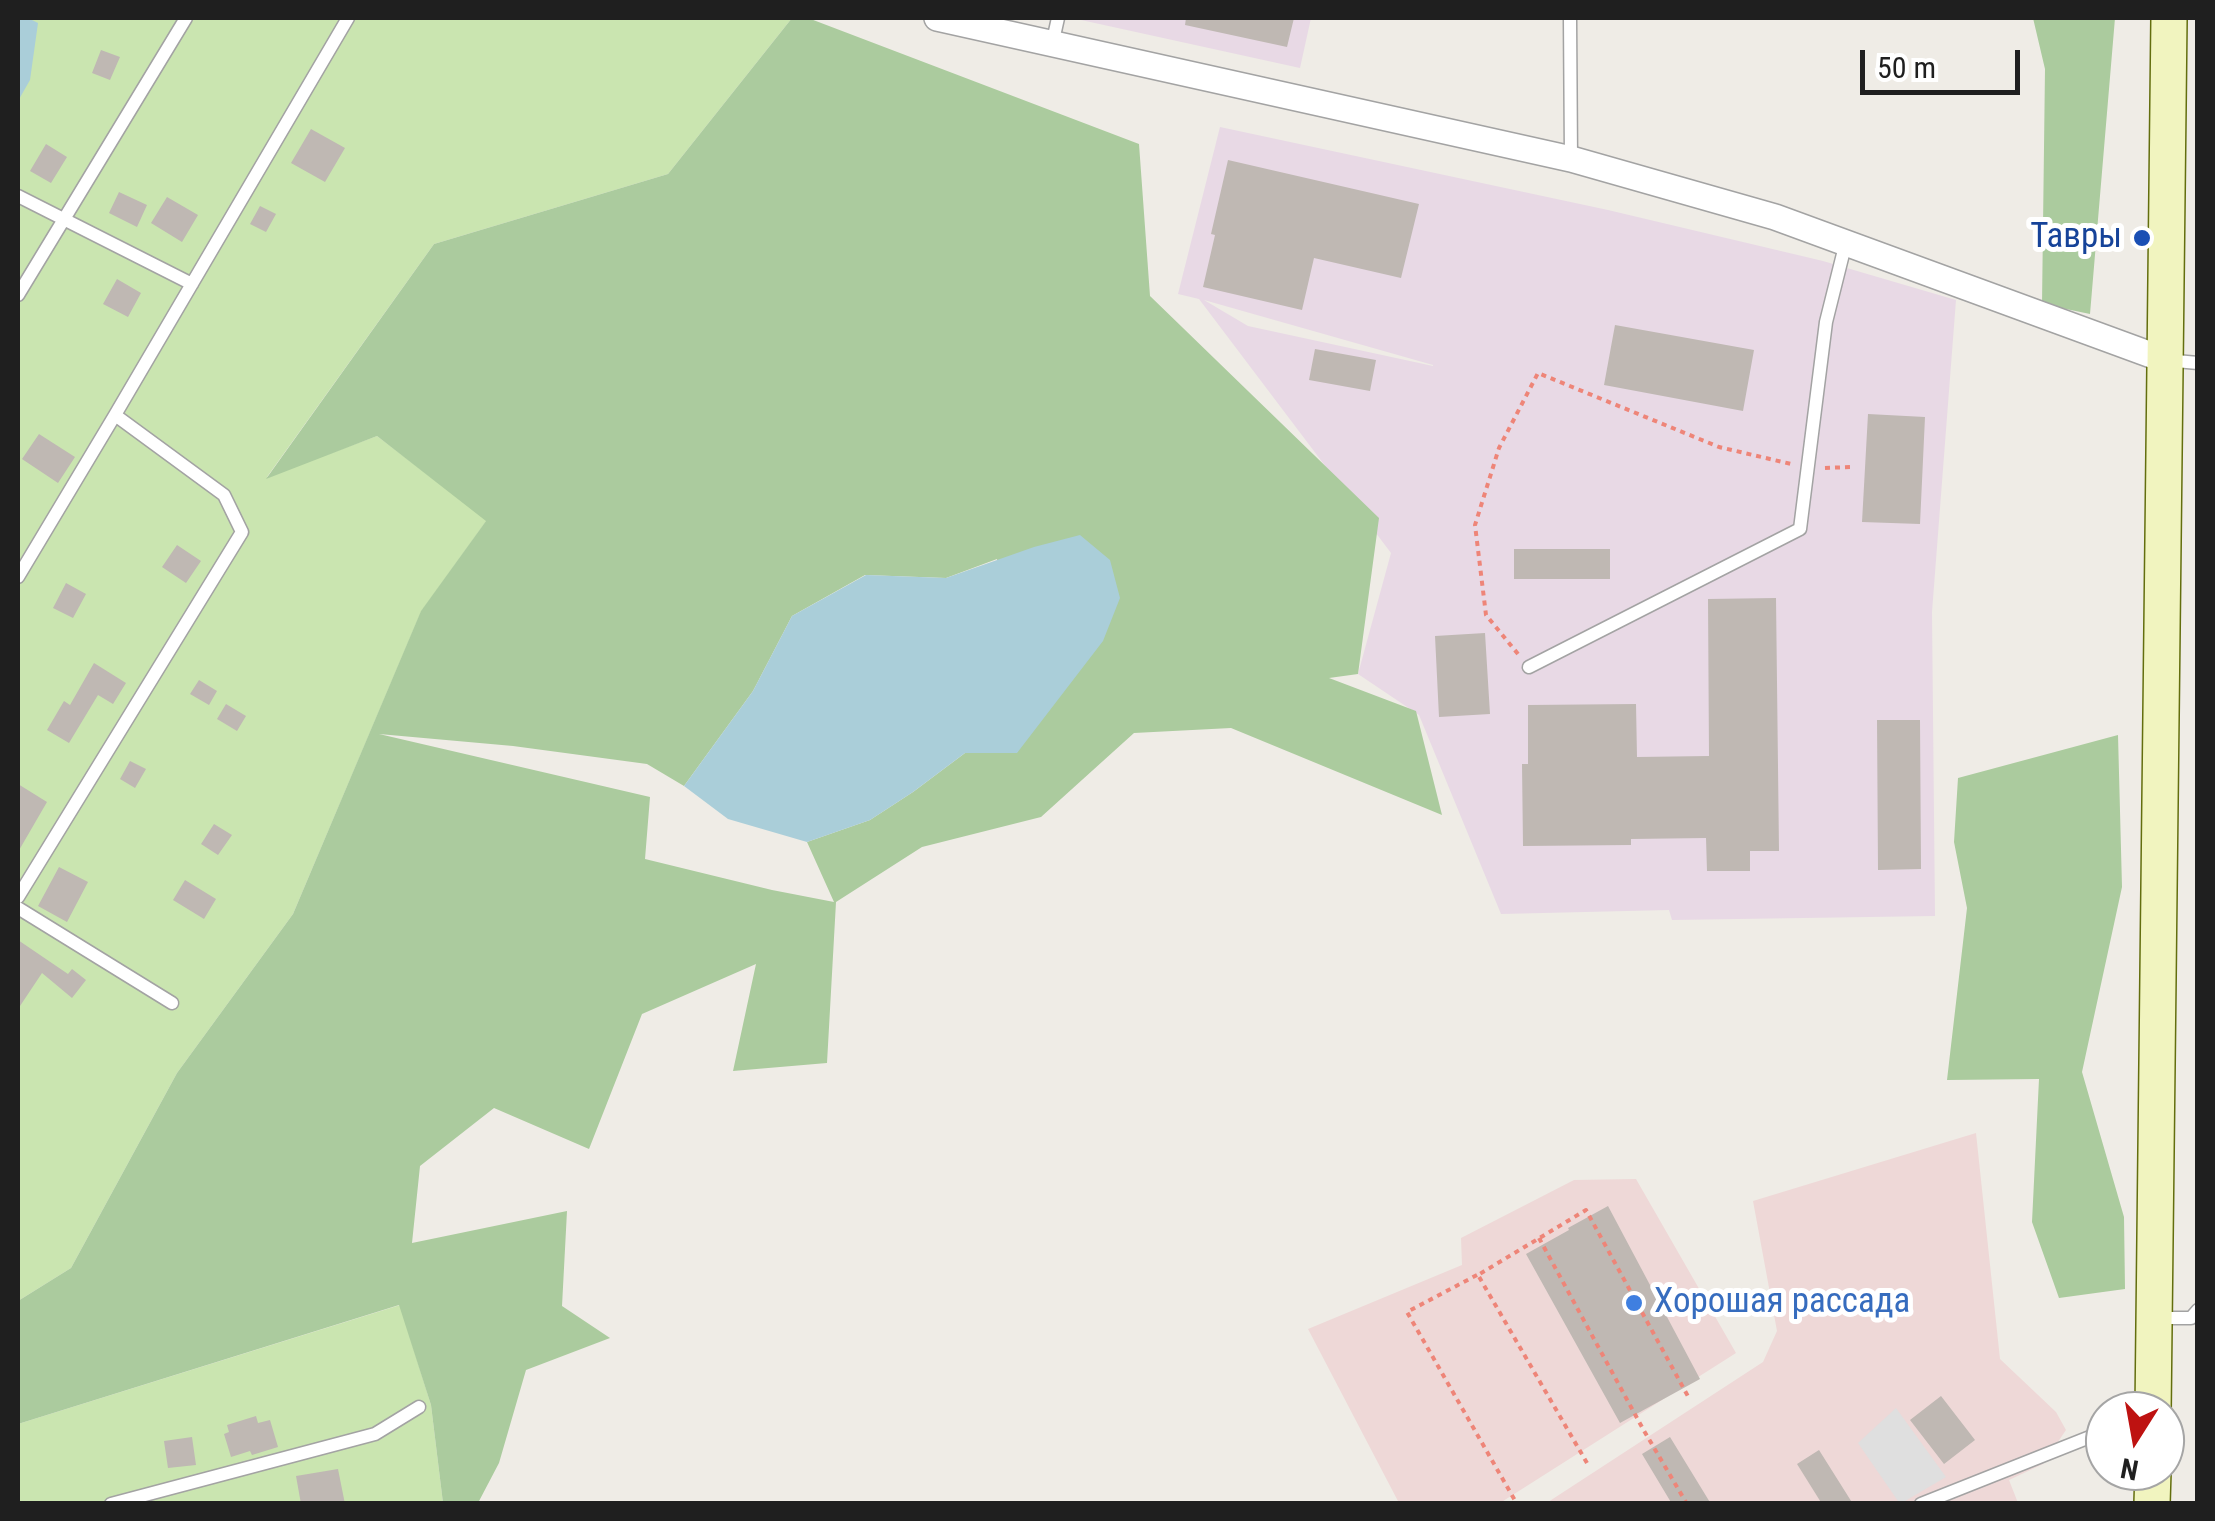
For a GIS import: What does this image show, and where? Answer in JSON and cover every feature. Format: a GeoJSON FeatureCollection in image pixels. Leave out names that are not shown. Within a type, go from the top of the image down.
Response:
{"type":"FeatureCollection","features":[{"type":"Feature","properties":{"kind":"main road"},"geometry":{"type":"LineString","coordinates":[[2154,1391],[2181,362],[2169,18]]}},
{"type":"Feature","properties":{"kind":"street"},"geometry":{"type":"LineString","coordinates":[[937,18],[1572,159],[1776,217],[2181,362]]}},
{"type":"Feature","properties":{"kind":"lane"},"geometry":{"type":"LineString","coordinates":[[18,296],[186,18]]}},
{"type":"Feature","properties":{"kind":"lane"},"geometry":{"type":"LineString","coordinates":[[18,578],[348,18]]}},
{"type":"Feature","properties":{"kind":"lane"},"geometry":{"type":"LineString","coordinates":[[1052,45],[1058,18]]}},
{"type":"Feature","properties":{"kind":"lane"},"geometry":{"type":"LineString","coordinates":[[1570,18],[1572,159]]}},
{"type":"Feature","properties":{"kind":"lane"},"geometry":{"type":"LineString","coordinates":[[18,196],[192,284]]}},
{"type":"Feature","properties":{"kind":"lane"},"geometry":{"type":"LineString","coordinates":[[1528,667],[1800,529],[1826,322],[1846,242]]}},
{"type":"Feature","properties":{"kind":"lane"},"geometry":{"type":"LineString","coordinates":[[18,896],[242,532],[224,495],[115,416]]}},
{"type":"Feature","properties":{"kind":"lane"},"geometry":{"type":"LineString","coordinates":[[18,908],[172,1003]]}},
{"type":"Feature","properties":{"kind":"lane"},"geometry":{"type":"LineString","coordinates":[[2154,1318],[2191,1318],[2198,1310]]}},
{"type":"Feature","properties":{"kind":"lane"},"geometry":{"type":"LineString","coordinates":[[111,1504],[375,1434],[419,1407]]}},
{"type":"Feature","properties":{"kind":"lane"},"geometry":{"type":"LineString","coordinates":[[1921,1504],[2085,1439]]}},
{"type":"Feature","properties":{"kind":"path"},"geometry":{"type":"LineString","coordinates":[[1528,667],[1486,614],[1475,525],[1499,448],[1538,373],[1719,447],[1808,468],[1850,467]]}},
{"type":"Feature","properties":{"kind":"path"},"geometry":{"type":"LineString","coordinates":[[1518,1504],[1407,1312],[1478,1275],[1586,1210],[1690,1400]]}},
{"type":"Feature","properties":{"kind":"path"},"geometry":{"type":"LineString","coordinates":[[1539,1238],[1687,1504]]}},
{"type":"Feature","properties":{"kind":"path"},"geometry":{"type":"LineString","coordinates":[[1478,1275],[1587,1463]]}},
{"type":"Feature","properties":{"kind":"shaded area"},"geometry":{"type":"Polygon","coordinates":[[[1072,18],[1311,18],[1300,68],[1072,18]]]}},
{"type":"Feature","properties":{"kind":"shaded area"},"geometry":{"type":"Polygon","coordinates":[[[1220,127],[1608,210],[1823,261],[1956,300],[1932,612],[1935,916],[1672,920],[1669,910],[1501,914],[1419,715],[1358,674],[1391,553],[1199,299],[1178,294],[1220,127]],[[1204,300],[1248,326],[1433,365],[1204,300]]]}},
{"type":"Feature","properties":{"kind":"shaded area"},"geometry":{"type":"Polygon","coordinates":[[[1976,1133],[2000,1359],[2056,1412],[2066,1430],[2043,1464],[2009,1480],[2018,1503],[1545,1504],[1763,1362],[1777,1331],[1753,1201],[1976,1133]]]}},
{"type":"Feature","properties":{"kind":"shaded area"},"geometry":{"type":"Polygon","coordinates":[[[1636,1179],[1736,1353],[1500,1503],[1399,1503],[1308,1329],[1462,1265],[1461,1238],[1574,1180],[1636,1179]]]}},
{"type":"Feature","properties":{"kind":"shaded area"},"geometry":{"type":"Polygon","coordinates":[[[1896,1408],[1946,1477],[1900,1504],[1858,1443],[1896,1408]]]}},
{"type":"Feature","properties":{"kind":"green space"},"geometry":{"type":"Polygon","coordinates":[[[18,18],[792,18],[668,174],[434,244],[267,477],[377,436],[487,520],[421,612],[293,914],[177,1073],[71,1268],[18,1301],[18,18]]]}},
{"type":"Feature","properties":{"kind":"green space"},"geometry":{"type":"Polygon","coordinates":[[[792,18],[808,18],[1139,144],[1150,296],[1379,518],[1358,674],[1329,678],[1416,711],[1442,815],[1231,728],[1134,733],[1041,817],[922,847],[836,902],[827,1063],[733,1071],[756,964],[642,1014],[589,1149],[494,1108],[420,1166],[412,1243],[567,1211],[562,1306],[610,1338],[526,1370],[499,1463],[478,1503],[443,1503],[431,1405],[399,1305],[18,1424],[18,1301],[71,1268],[177,1073],[293,914],[421,611],[486,521],[377,436],[266,479],[434,244],[668,174],[792,18]],[[997,559],[946,578],[865,575],[792,616],[753,691],[684,786],[647,764],[379,734],[650,797],[645,859],[834,902],[807,842],[870,820],[965,753],[1018,752],[997,559]]]}},
{"type":"Feature","properties":{"kind":"green space"},"geometry":{"type":"Polygon","coordinates":[[[2033,18],[2115,18],[2090,314],[2042,304],[2045,69],[2033,18]]]}},
{"type":"Feature","properties":{"kind":"green space"},"geometry":{"type":"Polygon","coordinates":[[[2118,735],[2122,887],[2082,1072],[2124,1217],[2125,1289],[2059,1298],[2032,1222],[2039,1079],[1947,1080],[1967,908],[1954,842],[1958,778],[2118,735]]]}},
{"type":"Feature","properties":{"kind":"green space"},"geometry":{"type":"Polygon","coordinates":[[[400,1305],[431,1405],[443,1503],[18,1504],[18,1424],[400,1305]]]}},
{"type":"Feature","properties":{"kind":"water"},"geometry":{"type":"Polygon","coordinates":[[[18,18],[38,23],[30,80],[18,101],[18,18]]]}},
{"type":"Feature","properties":{"kind":"water"},"geometry":{"type":"Polygon","coordinates":[[[1080,535],[1110,560],[1120,598],[1103,641],[1017,753],[965,753],[870,820],[807,842],[728,819],[684,786],[753,691],[792,616],[866,575],[946,578],[1080,535]]]}},
{"type":"Feature","properties":{"kind":"building"},"geometry":{"type":"Polygon","coordinates":[[[1186,18],[1294,18],[1287,47],[1185,25],[1186,18]]]}},
{"type":"Feature","properties":{"kind":"building"},"geometry":{"type":"Polygon","coordinates":[[[101,50],[120,57],[110,80],[92,73],[101,50]]]}},
{"type":"Feature","properties":{"kind":"building"},"geometry":{"type":"Polygon","coordinates":[[[311,129],[345,148],[325,182],[291,163],[311,129]]]}},
{"type":"Feature","properties":{"kind":"building"},"geometry":{"type":"Polygon","coordinates":[[[46,144],[67,157],[51,183],[30,171],[46,144]]]}},
{"type":"Feature","properties":{"kind":"building"},"geometry":{"type":"Polygon","coordinates":[[[1228,160],[1419,204],[1401,278],[1314,258],[1302,310],[1203,287],[1228,160]]]}},
{"type":"Feature","properties":{"kind":"building"},"geometry":{"type":"Polygon","coordinates":[[[119,192],[147,205],[137,227],[109,213],[119,192]]]}},
{"type":"Feature","properties":{"kind":"building"},"geometry":{"type":"Polygon","coordinates":[[[167,197],[198,215],[182,242],[151,223],[167,197]]]}},
{"type":"Feature","properties":{"kind":"building"},"geometry":{"type":"Polygon","coordinates":[[[260,206],[276,214],[266,232],[250,224],[260,206]]]}},
{"type":"Feature","properties":{"kind":"building"},"geometry":{"type":"Polygon","coordinates":[[[117,279],[141,293],[128,317],[103,304],[117,279]]]}},
{"type":"Feature","properties":{"kind":"building"},"geometry":{"type":"Polygon","coordinates":[[[1615,325],[1754,350],[1743,411],[1604,385],[1615,325]]]}},
{"type":"Feature","properties":{"kind":"building"},"geometry":{"type":"Polygon","coordinates":[[[1315,349],[1376,360],[1370,391],[1309,380],[1315,349]]]}},
{"type":"Feature","properties":{"kind":"building"},"geometry":{"type":"Polygon","coordinates":[[[1868,414],[1925,417],[1920,524],[1862,522],[1868,414]]]}},
{"type":"Feature","properties":{"kind":"building"},"geometry":{"type":"Polygon","coordinates":[[[39,434],[75,457],[58,483],[22,459],[39,434]]]}},
{"type":"Feature","properties":{"kind":"building"},"geometry":{"type":"Polygon","coordinates":[[[177,545],[201,561],[186,583],[162,567],[177,545]]]}},
{"type":"Feature","properties":{"kind":"building"},"geometry":{"type":"Polygon","coordinates":[[[1514,549],[1610,549],[1610,579],[1514,579],[1514,549]]]}},
{"type":"Feature","properties":{"kind":"building"},"geometry":{"type":"Polygon","coordinates":[[[66,583],[86,594],[73,618],[53,608],[66,583]]]}},
{"type":"Feature","properties":{"kind":"building"},"geometry":{"type":"Polygon","coordinates":[[[1776,598],[1779,851],[1750,851],[1750,871],[1707,871],[1706,838],[1631,839],[1631,845],[1523,846],[1522,764],[1528,764],[1528,705],[1636,704],[1637,757],[1709,756],[1708,599],[1776,598]]]}},
{"type":"Feature","properties":{"kind":"building"},"geometry":{"type":"Polygon","coordinates":[[[1485,633],[1490,714],[1439,717],[1435,636],[1485,633]]]}},
{"type":"Feature","properties":{"kind":"building"},"geometry":{"type":"Polygon","coordinates":[[[94,663],[126,683],[113,704],[98,695],[69,743],[47,730],[64,701],[70,705],[94,663]]]}},
{"type":"Feature","properties":{"kind":"building"},"geometry":{"type":"Polygon","coordinates":[[[199,680],[217,691],[209,705],[190,694],[199,680]]]}},
{"type":"Feature","properties":{"kind":"building"},"geometry":{"type":"Polygon","coordinates":[[[226,704],[246,716],[237,731],[217,719],[226,704]]]}},
{"type":"Feature","properties":{"kind":"building"},"geometry":{"type":"Polygon","coordinates":[[[1877,720],[1920,720],[1921,869],[1878,870],[1877,720]]]}},
{"type":"Feature","properties":{"kind":"building"},"geometry":{"type":"Polygon","coordinates":[[[130,761],[146,769],[135,788],[120,779],[130,761]]]}},
{"type":"Feature","properties":{"kind":"building"},"geometry":{"type":"Polygon","coordinates":[[[18,784],[47,802],[18,852],[18,784]]]}},
{"type":"Feature","properties":{"kind":"building"},"geometry":{"type":"Polygon","coordinates":[[[214,824],[232,835],[218,855],[201,844],[214,824]]]}},
{"type":"Feature","properties":{"kind":"building"},"geometry":{"type":"Polygon","coordinates":[[[59,867],[88,882],[67,922],[38,906],[59,867]]]}},
{"type":"Feature","properties":{"kind":"building"},"geometry":{"type":"Polygon","coordinates":[[[185,880],[216,899],[204,919],[173,900],[185,880]]]}},
{"type":"Feature","properties":{"kind":"building"},"geometry":{"type":"Polygon","coordinates":[[[18,940],[68,974],[72,969],[86,980],[72,998],[42,973],[18,1009],[18,940]]]}},
{"type":"Feature","properties":{"kind":"building"},"geometry":{"type":"Polygon","coordinates":[[[1608,1206],[1700,1379],[1620,1423],[1526,1254],[1608,1206]]]}},
{"type":"Feature","properties":{"kind":"building"},"geometry":{"type":"Polygon","coordinates":[[[1941,1396],[1975,1440],[1944,1464],[1910,1420],[1941,1396]]]}},
{"type":"Feature","properties":{"kind":"building"},"geometry":{"type":"Polygon","coordinates":[[[256,1416],[258,1423],[270,1420],[278,1447],[231,1457],[224,1434],[229,1432],[227,1425],[256,1416]]]}},
{"type":"Feature","properties":{"kind":"building"},"geometry":{"type":"Polygon","coordinates":[[[192,1437],[196,1465],[168,1468],[164,1441],[192,1437]]]}},
{"type":"Feature","properties":{"kind":"building"},"geometry":{"type":"Polygon","coordinates":[[[1670,1437],[1711,1504],[1672,1504],[1642,1454],[1670,1437]]]}},
{"type":"Feature","properties":{"kind":"building"},"geometry":{"type":"Polygon","coordinates":[[[1819,1450],[1853,1504],[1822,1504],[1797,1464],[1819,1450]]]}},
{"type":"Feature","properties":{"kind":"building"},"geometry":{"type":"Polygon","coordinates":[[[338,1469],[345,1504],[301,1504],[296,1476],[338,1469]]]}},
{"type":"Feature","properties":{"kind":"place","name":"Тавры"},"geometry":{"type":"Point","coordinates":[2142,238]}},
{"type":"Feature","properties":{"kind":"place","name":"Хорошая рассада"},"geometry":{"type":"Point","coordinates":[1634,1303]}}]}
